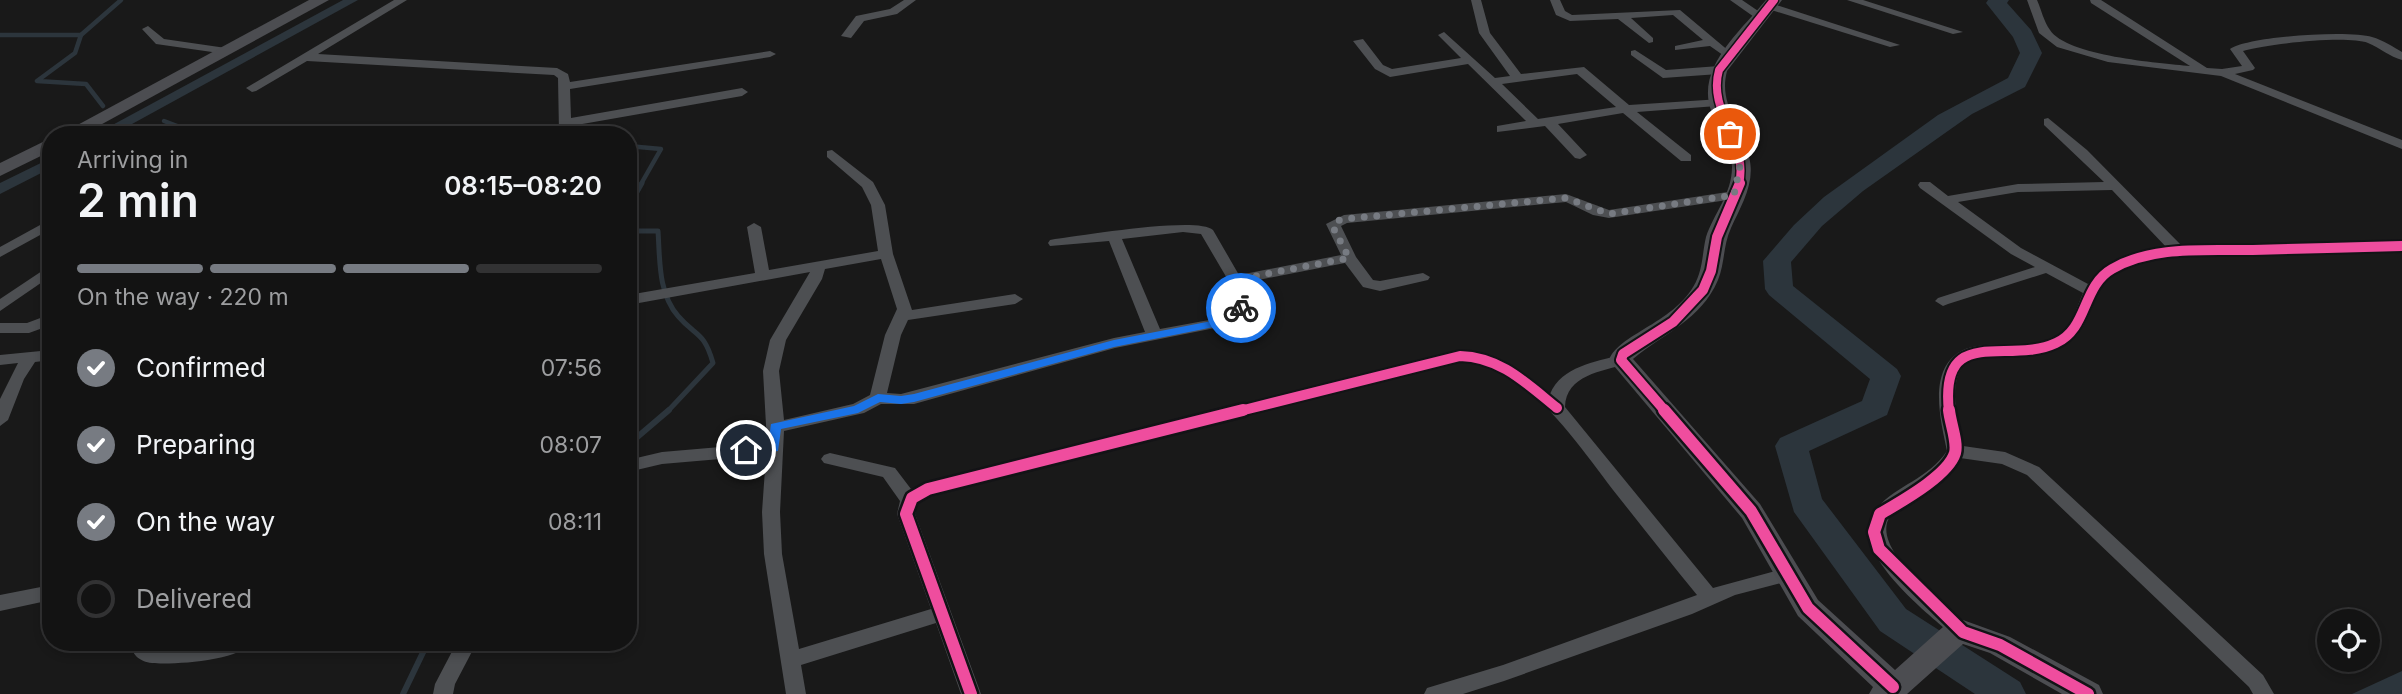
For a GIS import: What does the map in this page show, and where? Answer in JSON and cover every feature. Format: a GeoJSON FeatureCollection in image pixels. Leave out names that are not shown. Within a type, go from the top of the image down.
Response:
{"type":"FeatureCollection","features":[{"type":"Feature","properties":{"kind":"street"},"geometry":{"type":"LineString","coordinates":[[85,126],[321,0]]}},
{"type":"Feature","properties":{"kind":"street"},"geometry":{"type":"LineString","coordinates":[[252,88],[402,0]]}},
{"type":"Feature","properties":{"kind":"street"},"geometry":{"type":"LineString","coordinates":[[847,36],[860,18],[893,12],[911,0]]}},
{"type":"Feature","properties":{"kind":"street"},"geometry":{"type":"LineString","coordinates":[[1476,0],[1479,24],[1484,35],[1518,78]]}},
{"type":"Feature","properties":{"kind":"street"},"geometry":{"type":"LineString","coordinates":[[1555,0],[1560,13],[1570,18],[1676,12],[1721,57]]}},
{"type":"Feature","properties":{"kind":"street"},"geometry":{"type":"LineString","coordinates":[[1735,0],[1894,45]]}},
{"type":"Feature","properties":{"kind":"street"},"geometry":{"type":"LineString","coordinates":[[1852,0],[1957,32]]}},
{"type":"Feature","properties":{"kind":"street"},"geometry":{"type":"LineString","coordinates":[[2032,0],[2045,33],[2061,45],[2140,64],[2222,73],[2402,145]]}},
{"type":"Feature","properties":{"kind":"street"},"geometry":{"type":"LineString","coordinates":[[2095,1],[2203,70]]}},
{"type":"Feature","properties":{"kind":"street"},"geometry":{"type":"LineString","coordinates":[[1636,53],[1663,74],[1721,57],[1768,8]]}},
{"type":"Feature","properties":{"kind":"street"},"geometry":{"type":"LineString","coordinates":[[1622,16],[1649,40]]}},
{"type":"Feature","properties":{"kind":"street"},"geometry":{"type":"LineString","coordinates":[[148,29],[160,42],[226,51]]}},
{"type":"Feature","properties":{"kind":"street"},"geometry":{"type":"LineString","coordinates":[[1444,36],[1467,61],[1580,155]]}},
{"type":"Feature","properties":{"kind":"street"},"geometry":{"type":"LineString","coordinates":[[2222,73],[2249,68],[2236,49],[2259,43],[2351,37],[2370,40],[2402,57]]}},
{"type":"Feature","properties":{"kind":"street"},"geometry":{"type":"LineString","coordinates":[[1359,41],[1379,67],[1390,73],[1467,61]]}},
{"type":"Feature","properties":{"kind":"street"},"geometry":{"type":"LineString","coordinates":[[1679,48],[1721,57]]}},
{"type":"Feature","properties":{"kind":"street"},"geometry":{"type":"LineString","coordinates":[[566,86],[769,54]]}},
{"type":"Feature","properties":{"kind":"street"},"geometry":{"type":"LineString","coordinates":[[304,57],[546,70],[564,77],[565,126]]}},
{"type":"Feature","properties":{"kind":"street"},"geometry":{"type":"LineString","coordinates":[[1557,408],[1555,396],[1562,384],[1575,375],[1621,359],[1623,354],[1675,320],[1697,300],[1709,278],[1718,234],[1734,195],[1741,161],[1713,90],[1721,57]]}},
{"type":"Feature","properties":{"kind":"street"},"geometry":{"type":"LineString","coordinates":[[1492,82],[1580,70],[1686,158]]}},
{"type":"Feature","properties":{"kind":"street"},"geometry":{"type":"LineString","coordinates":[[570,126],[742,92]]}},
{"type":"Feature","properties":{"kind":"street"},"geometry":{"type":"LineString","coordinates":[[1501,130],[1626,108],[1717,102]]}},
{"type":"Feature","properties":{"kind":"street"},"geometry":{"type":"LineString","coordinates":[[2048,122],[2089,156],[2114,186],[2180,252]]}},
{"type":"Feature","properties":{"kind":"street"},"geometry":{"type":"LineString","coordinates":[[0,170],[42,149]]}},
{"type":"Feature","properties":{"kind":"street"},"geometry":{"type":"LineString","coordinates":[[832,154],[868,185],[878,205],[886,254],[905,309],[893,335],[878,398]]}},
{"type":"Feature","properties":{"kind":"street"},"geometry":{"type":"LineString","coordinates":[[1925,185],[2046,268],[2091,291]]}},
{"type":"Feature","properties":{"kind":"street"},"geometry":{"type":"LineString","coordinates":[[1947,200],[2018,188],[2114,186]]}},
{"type":"Feature","properties":{"kind":"street"},"geometry":{"type":"LineString","coordinates":[[1423,277],[1374,285],[1362,279],[1334,229],[1336,221],[1566,198],[1609,214],[1734,195]]}},
{"type":"Feature","properties":{"kind":"street"},"geometry":{"type":"LineString","coordinates":[[754,227],[762,274]]}},
{"type":"Feature","properties":{"kind":"street"},"geometry":{"type":"LineString","coordinates":[[0,253],[42,228]]}},
{"type":"Feature","properties":{"kind":"street"},"geometry":{"type":"LineString","coordinates":[[776,426],[858,409],[878,398],[914,398],[1154,334],[1233,318],[1241,308],[1235,280],[1206,230],[1197,228],[1055,243]]}},
{"type":"Feature","properties":{"kind":"street"},"geometry":{"type":"LineString","coordinates":[[1114,236],[1154,334]]}},
{"type":"Feature","properties":{"kind":"street"},"geometry":{"type":"LineString","coordinates":[[2088,694],[2000,645],[1958,633],[1879,549],[1874,532],[1881,514],[1908,498],[1948,466],[1956,451],[1949,421],[1951,368],[1960,358],[1977,351],[2024,350],[2059,342],[2075,332],[2091,291],[2108,271],[2127,262],[2180,252],[2402,246]]}},
{"type":"Feature","properties":{"kind":"street"},"geometry":{"type":"LineString","coordinates":[[637,299],[762,274],[886,254]]}},
{"type":"Feature","properties":{"kind":"street"},"geometry":{"type":"LineString","coordinates":[[1235,280],[1349,258]]}},
{"type":"Feature","properties":{"kind":"street"},"geometry":{"type":"LineString","coordinates":[[796,694],[773,554],[776,426],[771,371],[774,354],[785,326],[815,279],[819,264]]}},
{"type":"Feature","properties":{"kind":"street"},"geometry":{"type":"LineString","coordinates":[[1943,301],[2046,268]]}},
{"type":"Feature","properties":{"kind":"street"},"geometry":{"type":"LineString","coordinates":[[0,306],[42,276]]}},
{"type":"Feature","properties":{"kind":"street"},"geometry":{"type":"LineString","coordinates":[[903,316],[1015,299]]}},
{"type":"Feature","properties":{"kind":"street"},"geometry":{"type":"LineString","coordinates":[[0,328],[29,328],[42,323]]}},
{"type":"Feature","properties":{"kind":"street"},"geometry":{"type":"LineString","coordinates":[[0,360],[42,356]]}},
{"type":"Feature","properties":{"kind":"street"},"geometry":{"type":"LineString","coordinates":[[909,500],[928,489],[1460,356],[1486,357],[1499,363],[1557,408],[1710,598]]}},
{"type":"Feature","properties":{"kind":"street"},"geometry":{"type":"LineString","coordinates":[[0,420],[16,379],[30,357]]}},
{"type":"Feature","properties":{"kind":"street"},"geometry":{"type":"LineString","coordinates":[[1621,359],[1751,511],[1772,544],[1786,575],[1808,608],[1897,685],[1958,633]]}},
{"type":"Feature","properties":{"kind":"street"},"geometry":{"type":"LineString","coordinates":[[637,464],[662,458],[774,448]]}},
{"type":"Feature","properties":{"kind":"street"},"geometry":{"type":"LineString","coordinates":[[1956,451],[2006,458],[2033,471],[2256,681],[2264,694]]}},
{"type":"Feature","properties":{"kind":"street"},"geometry":{"type":"LineString","coordinates":[[830,459],[889,472],[909,500],[906,514],[971,694]]}},
{"type":"Feature","properties":{"kind":"street"},"geometry":{"type":"LineString","coordinates":[[1434,694],[1504,673],[1731,589],[1786,575]]}},
{"type":"Feature","properties":{"kind":"street"},"geometry":{"type":"LineString","coordinates":[[0,603],[42,594]]}},
{"type":"Feature","properties":{"kind":"street"},"geometry":{"type":"LineString","coordinates":[[789,660],[943,613]]}},
{"type":"Feature","properties":{"kind":"street"},"geometry":{"type":"LineString","coordinates":[[145,651],[151,654],[207,651]]}},
{"type":"Feature","properties":{"kind":"street"},"geometry":{"type":"LineString","coordinates":[[443,694],[445,684],[462,651]]}},
{"type":"Feature","properties":{"kind":"shaded area"},"geometry":{"type":"Polygon","coordinates":[[[2402,671],[2402,694],[2352,694],[2402,671]]]}},
{"type":"Feature","properties":{"kind":"waterway"},"geometry":{"type":"LineString","coordinates":[[81,35],[121,0]]}},
{"type":"Feature","properties":{"kind":"waterway"},"geometry":{"type":"LineString","coordinates":[[118,126],[352,0]]}},
{"type":"Feature","properties":{"kind":"waterway"},"geometry":{"type":"LineString","coordinates":[[1999,0],[1996,3],[2023,35],[2031,53],[2017,82],[1963,109],[1879,171],[1854,186],[1813,221],[1777,261],[1779,289],[1886,376],[1876,407],[1791,446],[1806,503],[1893,620],[2006,694]]}},
{"type":"Feature","properties":{"kind":"waterway"},"geometry":{"type":"LineString","coordinates":[[0,35],[81,35]]}},
{"type":"Feature","properties":{"kind":"waterway"},"geometry":{"type":"LineString","coordinates":[[81,35],[75,53],[37,81],[86,84],[103,106]]}},
{"type":"Feature","properties":{"kind":"waterway"},"geometry":{"type":"LineString","coordinates":[[164,121],[177,126]]}},
{"type":"Feature","properties":{"kind":"waterway"},"geometry":{"type":"LineString","coordinates":[[637,147],[661,149],[641,184]]}},
{"type":"Feature","properties":{"kind":"waterway"},"geometry":{"type":"LineString","coordinates":[[0,189],[42,167]]}},
{"type":"Feature","properties":{"kind":"waterway"},"geometry":{"type":"LineString","coordinates":[[637,192],[642,183]]}},
{"type":"Feature","properties":{"kind":"waterway"},"geometry":{"type":"LineString","coordinates":[[637,231],[658,231],[661,276],[671,307],[703,340],[713,363],[668,411]]}},
{"type":"Feature","properties":{"kind":"waterway"},"geometry":{"type":"LineString","coordinates":[[637,437],[668,411]]}},
{"type":"Feature","properties":{"kind":"waterway"},"geometry":{"type":"LineString","coordinates":[[403,694],[424,651]]}},
{"type":"Feature","properties":{"kind":"cycle path"},"geometry":{"type":"LineString","coordinates":[[1774,0],[1719,70],[1715,82],[1718,105],[1738,148],[1742,169],[1735,197],[1717,237],[1709,277],[1703,290],[1684,312],[1623,354],[1621,360],[1751,511],[1772,544],[1786,575],[1808,608],[1893,687]]}},
{"type":"Feature","properties":{"kind":"cycle path"},"geometry":{"type":"LineString","coordinates":[[2088,694],[2000,645],[1963,632],[1879,549],[1874,532],[1880,514],[1908,498],[1948,466],[1956,451],[1948,408],[1950,378],[1955,365],[1964,356],[1978,351],[2038,348],[2057,343],[2075,328],[2089,296],[2102,276],[2112,269],[2145,257],[2199,251],[2402,246]]}},
{"type":"Feature","properties":{"kind":"cycle path"},"geometry":{"type":"LineString","coordinates":[[971,694],[906,514],[909,501],[918,493],[1460,356],[1474,356],[1500,365],[1557,408]]}},
{"type":"Feature","properties":{"kind":"way so far"},"geometry":{"type":"LineString","coordinates":[[1241,308],[1235,280],[1349,258],[1333,224],[1344,219],[1566,198],[1584,203],[1601,214],[1609,214],[1734,195],[1741,172],[1741,161],[1730,134]]}},
{"type":"Feature","properties":{"kind":"route"},"geometry":{"type":"LineString","coordinates":[[746,450],[774,448],[776,426],[858,409],[878,398],[914,398],[1114,343],[1226,322],[1241,308]]}}]}
